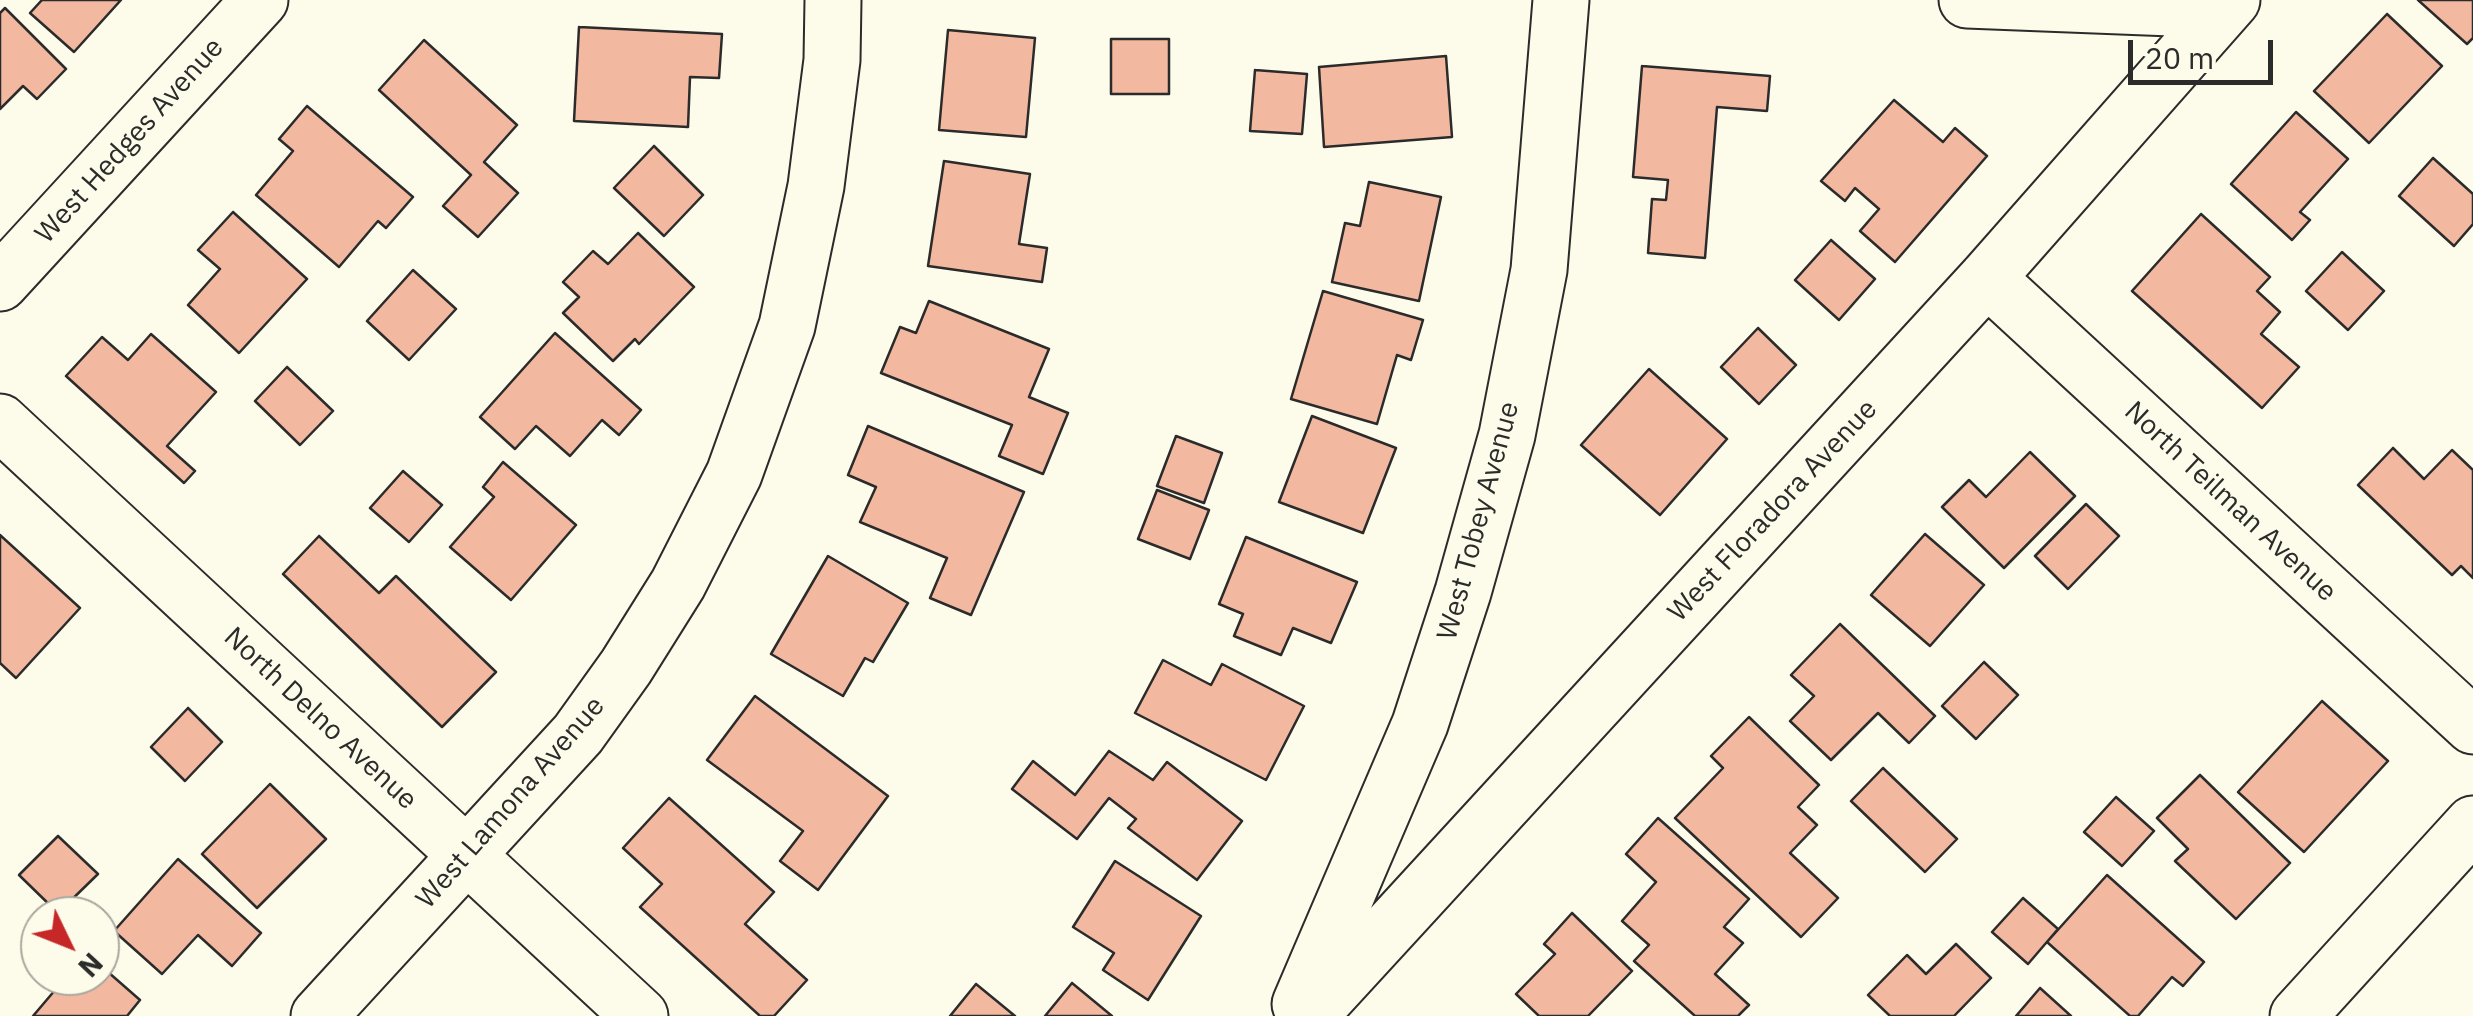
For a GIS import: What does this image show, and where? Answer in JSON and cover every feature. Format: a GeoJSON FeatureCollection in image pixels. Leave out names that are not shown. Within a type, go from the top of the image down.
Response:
{"type":"FeatureCollection","features":[{"type":"Feature","properties":{"kind":"street","name":"West Hedges Avenue"},"geometry":{"type":"LineString","coordinates":[[0,283],[260,0]]}},
{"type":"Feature","properties":{"kind":"street","name":"West Lamona Avenue"},"geometry":{"type":"LineString","coordinates":[[319,1016],[578,734],[678,584],[734,474],[787,326],[802,256],[816,186],[832,60],[832,0]]}},
{"type":"Feature","properties":{"kind":"street","name":"West Tobey Avenue"},"geometry":{"type":"LineString","coordinates":[[1295,1016],[1420,724],[1507,435],[1539,270],[1561,0]]}},
{"type":"Feature","properties":{"kind":"street"},"geometry":{"type":"LineString","coordinates":[[1967,0],[2227,5]]}},
{"type":"Feature","properties":{"kind":"street","name":"West Floradora Avenue"},"geometry":{"type":"LineString","coordinates":[[1308,1016],[1987,278],[2227,5]]}},
{"type":"Feature","properties":{"kind":"street","name":"North Teilman Avenue"},"geometry":{"type":"LineString","coordinates":[[1987,278],[2473,726]]}},
{"type":"Feature","properties":{"kind":"street","name":"North Delno Avenue"},"geometry":{"type":"LineString","coordinates":[[0,422],[640,1016]]}},
{"type":"Feature","properties":{"kind":"street"},"geometry":{"type":"LineString","coordinates":[[2298,1016],[2473,824]]}},
{"type":"Feature","properties":{"kind":"building"},"geometry":{"type":"Polygon","coordinates":[[[42,0],[121,0],[74,52],[30,13],[42,0]]]}},
{"type":"Feature","properties":{"kind":"building"},"geometry":{"type":"Polygon","coordinates":[[[2418,0],[2473,0],[2473,38],[2467,44],[2418,0]]]}},
{"type":"Feature","properties":{"kind":"building"},"geometry":{"type":"Polygon","coordinates":[[[5,8],[66,69],[37,99],[23,86],[0,109],[0,13],[5,8]]]}},
{"type":"Feature","properties":{"kind":"building"},"geometry":{"type":"Polygon","coordinates":[[[2387,14],[2442,66],[2369,143],[2314,91],[2387,14]]]}},
{"type":"Feature","properties":{"kind":"building"},"geometry":{"type":"Polygon","coordinates":[[[579,27],[722,34],[719,78],[690,77],[688,127],[574,121],[579,27]]]}},
{"type":"Feature","properties":{"kind":"building"},"geometry":{"type":"Polygon","coordinates":[[[948,30],[1035,38],[1026,137],[939,130],[948,30]]]}},
{"type":"Feature","properties":{"kind":"building"},"geometry":{"type":"Polygon","coordinates":[[[1111,39],[1169,39],[1169,94],[1111,94],[1111,39]]]}},
{"type":"Feature","properties":{"kind":"building"},"geometry":{"type":"Polygon","coordinates":[[[424,40],[517,125],[484,162],[518,193],[478,237],[443,206],[471,175],[379,90],[424,40]]]}},
{"type":"Feature","properties":{"kind":"building"},"geometry":{"type":"Polygon","coordinates":[[[1446,56],[1452,137],[1324,147],[1319,67],[1446,56]]]}},
{"type":"Feature","properties":{"kind":"building"},"geometry":{"type":"Polygon","coordinates":[[[1642,66],[1770,76],[1767,111],[1717,107],[1705,258],[1648,253],[1652,199],[1666,200],[1668,180],[1633,177],[1642,66]]]}},
{"type":"Feature","properties":{"kind":"building"},"geometry":{"type":"Polygon","coordinates":[[[1255,70],[1307,74],[1302,134],[1250,131],[1255,70]]]}},
{"type":"Feature","properties":{"kind":"building"},"geometry":{"type":"Polygon","coordinates":[[[1894,100],[1943,142],[1955,128],[1987,156],[1895,262],[1860,231],[1879,209],[1855,188],[1845,201],[1821,181],[1894,100]]]}},
{"type":"Feature","properties":{"kind":"building"},"geometry":{"type":"Polygon","coordinates":[[[307,106],[413,197],[386,228],[378,221],[339,267],[256,195],[293,151],[279,139],[307,106]]]}},
{"type":"Feature","properties":{"kind":"building"},"geometry":{"type":"Polygon","coordinates":[[[2296,112],[2348,159],[2300,212],[2310,220],[2292,240],[2231,184],[2296,112]]]}},
{"type":"Feature","properties":{"kind":"building"},"geometry":{"type":"Polygon","coordinates":[[[654,146],[703,195],[664,236],[614,188],[654,146]]]}},
{"type":"Feature","properties":{"kind":"building"},"geometry":{"type":"Polygon","coordinates":[[[2433,158],[2473,194],[2473,224],[2454,246],[2399,196],[2433,158]]]}},
{"type":"Feature","properties":{"kind":"building"},"geometry":{"type":"Polygon","coordinates":[[[944,161],[1030,174],[1019,244],[1047,248],[1042,282],[928,266],[944,161]]]}},
{"type":"Feature","properties":{"kind":"building"},"geometry":{"type":"Polygon","coordinates":[[[1369,182],[1441,197],[1419,301],[1332,282],[1345,223],[1360,226],[1369,182]]]}},
{"type":"Feature","properties":{"kind":"building"},"geometry":{"type":"Polygon","coordinates":[[[233,212],[307,279],[239,353],[188,305],[220,269],[198,250],[233,212]]]}},
{"type":"Feature","properties":{"kind":"building"},"geometry":{"type":"Polygon","coordinates":[[[2201,214],[2270,277],[2257,291],[2280,312],[2261,334],[2299,367],[2262,408],[2132,291],[2201,214]]]}},
{"type":"Feature","properties":{"kind":"building"},"geometry":{"type":"Polygon","coordinates":[[[638,233],[694,287],[639,344],[635,339],[613,361],[563,313],[579,297],[563,282],[593,251],[608,264],[638,233]]]}},
{"type":"Feature","properties":{"kind":"building"},"geometry":{"type":"Polygon","coordinates":[[[1831,240],[1875,279],[1839,320],[1795,280],[1831,240]]]}},
{"type":"Feature","properties":{"kind":"building"},"geometry":{"type":"Polygon","coordinates":[[[2342,252],[2384,291],[2348,330],[2306,291],[2342,252]]]}},
{"type":"Feature","properties":{"kind":"building"},"geometry":{"type":"Polygon","coordinates":[[[413,270],[456,309],[409,360],[367,321],[413,270]]]}},
{"type":"Feature","properties":{"kind":"building"},"geometry":{"type":"Polygon","coordinates":[[[1323,291],[1423,320],[1411,360],[1397,355],[1377,424],[1291,399],[1323,291]]]}},
{"type":"Feature","properties":{"kind":"building"},"geometry":{"type":"Polygon","coordinates":[[[929,301],[1049,349],[1029,397],[1068,413],[1043,474],[999,456],[1012,425],[881,373],[900,327],[916,333],[929,301]]]}},
{"type":"Feature","properties":{"kind":"building"},"geometry":{"type":"Polygon","coordinates":[[[1758,328],[1796,365],[1759,404],[1721,367],[1758,328]]]}},
{"type":"Feature","properties":{"kind":"building"},"geometry":{"type":"Polygon","coordinates":[[[555,333],[641,410],[619,435],[602,420],[570,456],[536,426],[515,449],[480,417],[555,333]]]}},
{"type":"Feature","properties":{"kind":"building"},"geometry":{"type":"Polygon","coordinates":[[[151,334],[216,392],[167,446],[195,471],[184,483],[66,376],[102,337],[128,360],[151,334]]]}},
{"type":"Feature","properties":{"kind":"building"},"geometry":{"type":"Polygon","coordinates":[[[287,367],[333,411],[300,445],[255,401],[287,367]]]}},
{"type":"Feature","properties":{"kind":"building"},"geometry":{"type":"Polygon","coordinates":[[[1649,369],[1727,439],[1660,515],[1581,445],[1649,369]]]}},
{"type":"Feature","properties":{"kind":"building"},"geometry":{"type":"Polygon","coordinates":[[[1312,416],[1396,448],[1363,533],[1279,502],[1312,416]]]}},
{"type":"Feature","properties":{"kind":"building"},"geometry":{"type":"Polygon","coordinates":[[[868,426],[1024,492],[971,615],[930,598],[947,558],[860,522],[876,487],[848,475],[868,426]]]}},
{"type":"Feature","properties":{"kind":"building"},"geometry":{"type":"Polygon","coordinates":[[[1176,436],[1222,453],[1204,503],[1157,486],[1176,436]]]}},
{"type":"Feature","properties":{"kind":"building"},"geometry":{"type":"Polygon","coordinates":[[[2393,448],[2424,479],[2452,450],[2473,470],[2473,578],[2461,566],[2452,575],[2358,485],[2393,448]]]}},
{"type":"Feature","properties":{"kind":"building"},"geometry":{"type":"Polygon","coordinates":[[[2030,452],[2075,496],[2004,568],[1942,507],[1969,480],[1986,497],[2030,452]]]}},
{"type":"Feature","properties":{"kind":"building"},"geometry":{"type":"Polygon","coordinates":[[[503,462],[576,525],[511,600],[450,547],[494,497],[483,487],[503,462]]]}},
{"type":"Feature","properties":{"kind":"building"},"geometry":{"type":"Polygon","coordinates":[[[403,471],[442,505],[409,542],[370,508],[403,471]]]}},
{"type":"Feature","properties":{"kind":"building"},"geometry":{"type":"Polygon","coordinates":[[[1157,490],[1209,510],[1190,559],[1138,539],[1157,490]]]}},
{"type":"Feature","properties":{"kind":"building"},"geometry":{"type":"Polygon","coordinates":[[[2086,504],[2119,536],[2068,589],[2035,556],[2086,504]]]}},
{"type":"Feature","properties":{"kind":"building"},"geometry":{"type":"Polygon","coordinates":[[[1925,534],[1984,585],[1930,646],[1871,595],[1925,534]]]}},
{"type":"Feature","properties":{"kind":"building"},"geometry":{"type":"Polygon","coordinates":[[[0,535],[80,608],[16,678],[0,663],[0,535]]]}},
{"type":"Feature","properties":{"kind":"building"},"geometry":{"type":"Polygon","coordinates":[[[319,536],[379,593],[396,576],[496,672],[442,727],[283,574],[319,536]]]}},
{"type":"Feature","properties":{"kind":"building"},"geometry":{"type":"Polygon","coordinates":[[[1246,537],[1357,582],[1331,643],[1293,628],[1281,655],[1234,636],[1243,614],[1219,604],[1246,537]]]}},
{"type":"Feature","properties":{"kind":"building"},"geometry":{"type":"Polygon","coordinates":[[[828,556],[908,603],[873,662],[865,658],[843,696],[771,654],[828,556]]]}},
{"type":"Feature","properties":{"kind":"building"},"geometry":{"type":"Polygon","coordinates":[[[1840,624],[1935,716],[1909,743],[1878,713],[1831,760],[1790,721],[1814,696],[1791,675],[1840,624]]]}},
{"type":"Feature","properties":{"kind":"building"},"geometry":{"type":"Polygon","coordinates":[[[1163,660],[1211,685],[1222,664],[1304,706],[1266,780],[1135,713],[1163,660]]]}},
{"type":"Feature","properties":{"kind":"building"},"geometry":{"type":"Polygon","coordinates":[[[1984,662],[2018,695],[1976,739],[1942,706],[1984,662]]]}},
{"type":"Feature","properties":{"kind":"building"},"geometry":{"type":"Polygon","coordinates":[[[755,696],[888,796],[818,890],[780,861],[803,831],[707,760],[755,696]]]}},
{"type":"Feature","properties":{"kind":"building"},"geometry":{"type":"Polygon","coordinates":[[[2322,701],[2388,761],[2304,852],[2238,792],[2322,701]]]}},
{"type":"Feature","properties":{"kind":"building"},"geometry":{"type":"Polygon","coordinates":[[[188,708],[222,742],[185,781],[151,747],[188,708]]]}},
{"type":"Feature","properties":{"kind":"building"},"geometry":{"type":"Polygon","coordinates":[[[1749,717],[1819,785],[1798,807],[1817,825],[1790,853],[1838,898],[1801,937],[1675,818],[1723,768],[1711,756],[1749,717]]]}},
{"type":"Feature","properties":{"kind":"building"},"geometry":{"type":"Polygon","coordinates":[[[1109,751],[1153,780],[1167,762],[1242,821],[1197,880],[1128,828],[1136,819],[1109,798],[1077,839],[1012,789],[1033,761],[1075,795],[1109,751]]]}},
{"type":"Feature","properties":{"kind":"building"},"geometry":{"type":"Polygon","coordinates":[[[1883,768],[1957,839],[1925,872],[1851,801],[1883,768]]]}},
{"type":"Feature","properties":{"kind":"building"},"geometry":{"type":"Polygon","coordinates":[[[2200,775],[2290,863],[2236,919],[2175,861],[2188,849],[2157,818],[2200,775]]]}},
{"type":"Feature","properties":{"kind":"building"},"geometry":{"type":"Polygon","coordinates":[[[270,784],[326,839],[257,908],[202,854],[270,784]]]}},
{"type":"Feature","properties":{"kind":"building"},"geometry":{"type":"Polygon","coordinates":[[[2116,797],[2154,831],[2122,866],[2084,832],[2116,797]]]}},
{"type":"Feature","properties":{"kind":"building"},"geometry":{"type":"Polygon","coordinates":[[[669,798],[774,892],[745,924],[807,980],[774,1016],[760,1016],[640,907],[662,884],[623,848],[669,798]]]}},
{"type":"Feature","properties":{"kind":"building"},"geometry":{"type":"Polygon","coordinates":[[[1658,818],[1749,899],[1724,927],[1743,943],[1715,974],[1749,1005],[1738,1016],[1695,1016],[1634,961],[1649,945],[1622,921],[1656,882],[1626,854],[1658,818]]]}},
{"type":"Feature","properties":{"kind":"building"},"geometry":{"type":"Polygon","coordinates":[[[58,836],[98,874],[75,896],[41,896],[19,875],[58,836]]]}},
{"type":"Feature","properties":{"kind":"building"},"geometry":{"type":"Polygon","coordinates":[[[178,859],[261,933],[232,966],[198,935],[162,974],[120,936],[120,924],[178,859]]]}},
{"type":"Feature","properties":{"kind":"building"},"geometry":{"type":"Polygon","coordinates":[[[1115,861],[1201,916],[1148,1000],[1103,970],[1114,953],[1073,927],[1115,861]]]}},
{"type":"Feature","properties":{"kind":"building"},"geometry":{"type":"Polygon","coordinates":[[[2107,875],[2204,962],[2183,986],[2172,977],[2138,1016],[2130,1016],[2047,942],[2107,875]]]}},
{"type":"Feature","properties":{"kind":"building"},"geometry":{"type":"Polygon","coordinates":[[[2023,898],[2058,929],[2028,964],[1992,932],[2023,898]]]}},
{"type":"Feature","properties":{"kind":"building"},"geometry":{"type":"Polygon","coordinates":[[[1572,913],[1632,971],[1588,1016],[1539,1016],[1516,994],[1555,954],[1544,944],[1572,913]]]}},
{"type":"Feature","properties":{"kind":"building"},"geometry":{"type":"Polygon","coordinates":[[[1956,944],[1991,978],[1954,1016],[1890,1016],[1868,995],[1907,955],[1926,974],[1956,944]]]}},
{"type":"Feature","properties":{"kind":"building"},"geometry":{"type":"Polygon","coordinates":[[[120,982],[140,1000],[127,1016],[33,1016],[50,996],[120,996],[120,982]]]}},
{"type":"Feature","properties":{"kind":"building"},"geometry":{"type":"Polygon","coordinates":[[[1072,983],[1112,1016],[1045,1016],[1072,983]]]}},
{"type":"Feature","properties":{"kind":"building"},"geometry":{"type":"Polygon","coordinates":[[[976,984],[1015,1016],[950,1016],[976,984]]]}},
{"type":"Feature","properties":{"kind":"building"},"geometry":{"type":"Polygon","coordinates":[[[2040,988],[2071,1016],[2016,1016],[2040,988]]]}}]}
